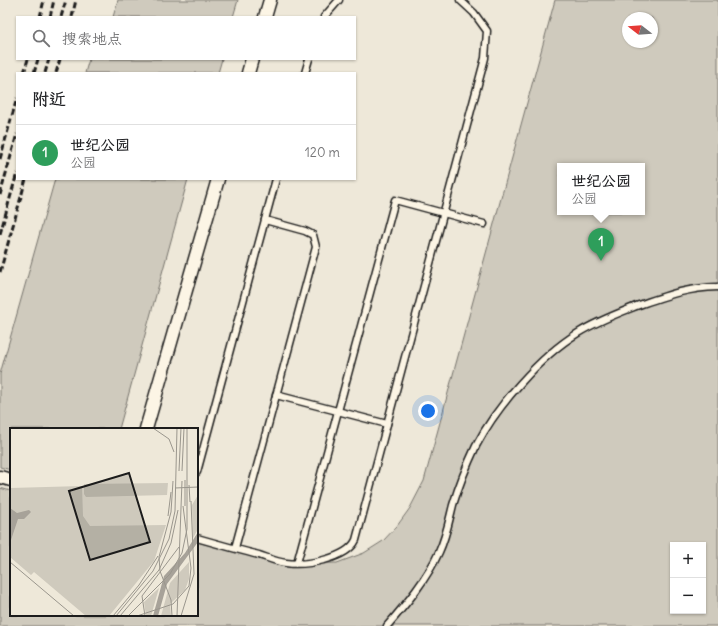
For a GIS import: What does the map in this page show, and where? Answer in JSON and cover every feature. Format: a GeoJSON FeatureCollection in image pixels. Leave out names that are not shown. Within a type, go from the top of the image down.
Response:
{"type":"FeatureCollection","features":[{"type":"Feature","properties":{"kind":"street"},"geometry":{"type":"LineString","coordinates":[[265,16],[270,0]]}},
{"type":"Feature","properties":{"kind":"street"},"geometry":{"type":"LineString","coordinates":[[248,72],[252,60]]}},
{"type":"Feature","properties":{"kind":"street"},"geometry":{"type":"LineString","coordinates":[[146,428],[218,180]]}},
{"type":"Feature","properties":{"kind":"street"},"geometry":{"type":"LineString","coordinates":[[0,477],[10,480]]}},
{"type":"Feature","properties":{"kind":"lane"},"geometry":{"type":"LineString","coordinates":[[325,16],[339,0]]}},
{"type":"Feature","properties":{"kind":"lane"},"geometry":{"type":"LineString","coordinates":[[198,538],[286,563],[309,562],[334,557],[353,546],[356,540],[486,58],[487,31],[474,13],[460,0]]}},
{"type":"Feature","properties":{"kind":"lane"},"geometry":{"type":"LineString","coordinates":[[305,72],[309,60]]}},
{"type":"Feature","properties":{"kind":"lane"},"geometry":{"type":"LineString","coordinates":[[198,468],[276,180]]}},
{"type":"Feature","properties":{"kind":"lane"},"geometry":{"type":"LineString","coordinates":[[297,563],[395,200],[484,224]]}},
{"type":"Feature","properties":{"kind":"lane"},"geometry":{"type":"LineString","coordinates":[[234,548],[316,247],[313,235],[305,231],[265,220]]}},
{"type":"Feature","properties":{"kind":"lane"},"geometry":{"type":"LineString","coordinates":[[388,626],[416,590],[439,552],[460,484],[482,435],[502,406],[541,363],[560,346],[580,332],[622,312],[680,291],[718,287]]}},
{"type":"Feature","properties":{"kind":"lane"},"geometry":{"type":"LineString","coordinates":[[276,394],[387,424]]}},
{"type":"Feature","properties":{"kind":"shaded area"},"geometry":{"type":"Polygon","coordinates":[[[118,0],[238,0],[233,16],[113,16],[118,0]]]}},
{"type":"Feature","properties":{"kind":"shaded area"},"geometry":{"type":"Polygon","coordinates":[[[555,0],[718,0],[718,626],[0,626],[0,488],[10,491],[10,616],[198,616],[198,542],[281,564],[337,563],[364,553],[383,541],[397,526],[410,508],[424,481],[555,0]]]}},
{"type":"Feature","properties":{"kind":"shaded area"},"geometry":{"type":"Polygon","coordinates":[[[89,60],[222,60],[218,72],[85,72],[89,60]]]}},
{"type":"Feature","properties":{"kind":"shaded area"},"geometry":{"type":"Polygon","coordinates":[[[55,180],[188,180],[119,428],[10,428],[10,470],[0,467],[0,374],[55,180]]]}},
{"type":"Feature","properties":{"kind":"railway"},"geometry":{"type":"LineString","coordinates":[[40,16],[44,0]]}},
{"type":"Feature","properties":{"kind":"railway"},"geometry":{"type":"LineString","coordinates":[[50,16],[54,0]]}},
{"type":"Feature","properties":{"kind":"railway"},"geometry":{"type":"LineString","coordinates":[[61,16],[66,0]]}},
{"type":"Feature","properties":{"kind":"railway"},"geometry":{"type":"LineString","coordinates":[[72,16],[76,0]]}},
{"type":"Feature","properties":{"kind":"railway"},"geometry":{"type":"LineString","coordinates":[[24,72],[28,60]]}},
{"type":"Feature","properties":{"kind":"railway"},"geometry":{"type":"LineString","coordinates":[[34,72],[38,60]]}},
{"type":"Feature","properties":{"kind":"railway"},"geometry":{"type":"LineString","coordinates":[[45,72],[49,60]]}},
{"type":"Feature","properties":{"kind":"railway"},"geometry":{"type":"LineString","coordinates":[[56,72],[60,60]]}},
{"type":"Feature","properties":{"kind":"railway"},"geometry":{"type":"LineString","coordinates":[[0,159],[16,102]]}},
{"type":"Feature","properties":{"kind":"railway"},"geometry":{"type":"LineString","coordinates":[[0,195],[16,138]]}},
{"type":"Feature","properties":{"kind":"railway"},"geometry":{"type":"LineString","coordinates":[[0,234],[16,177]]}},
{"type":"Feature","properties":{"kind":"railway"},"geometry":{"type":"LineString","coordinates":[[0,272],[26,180]]}},
{"type":"Feature","properties":{"kind":"place","name":"世纪公园"},"geometry":{"type":"Point","coordinates":[601,261]}}]}
